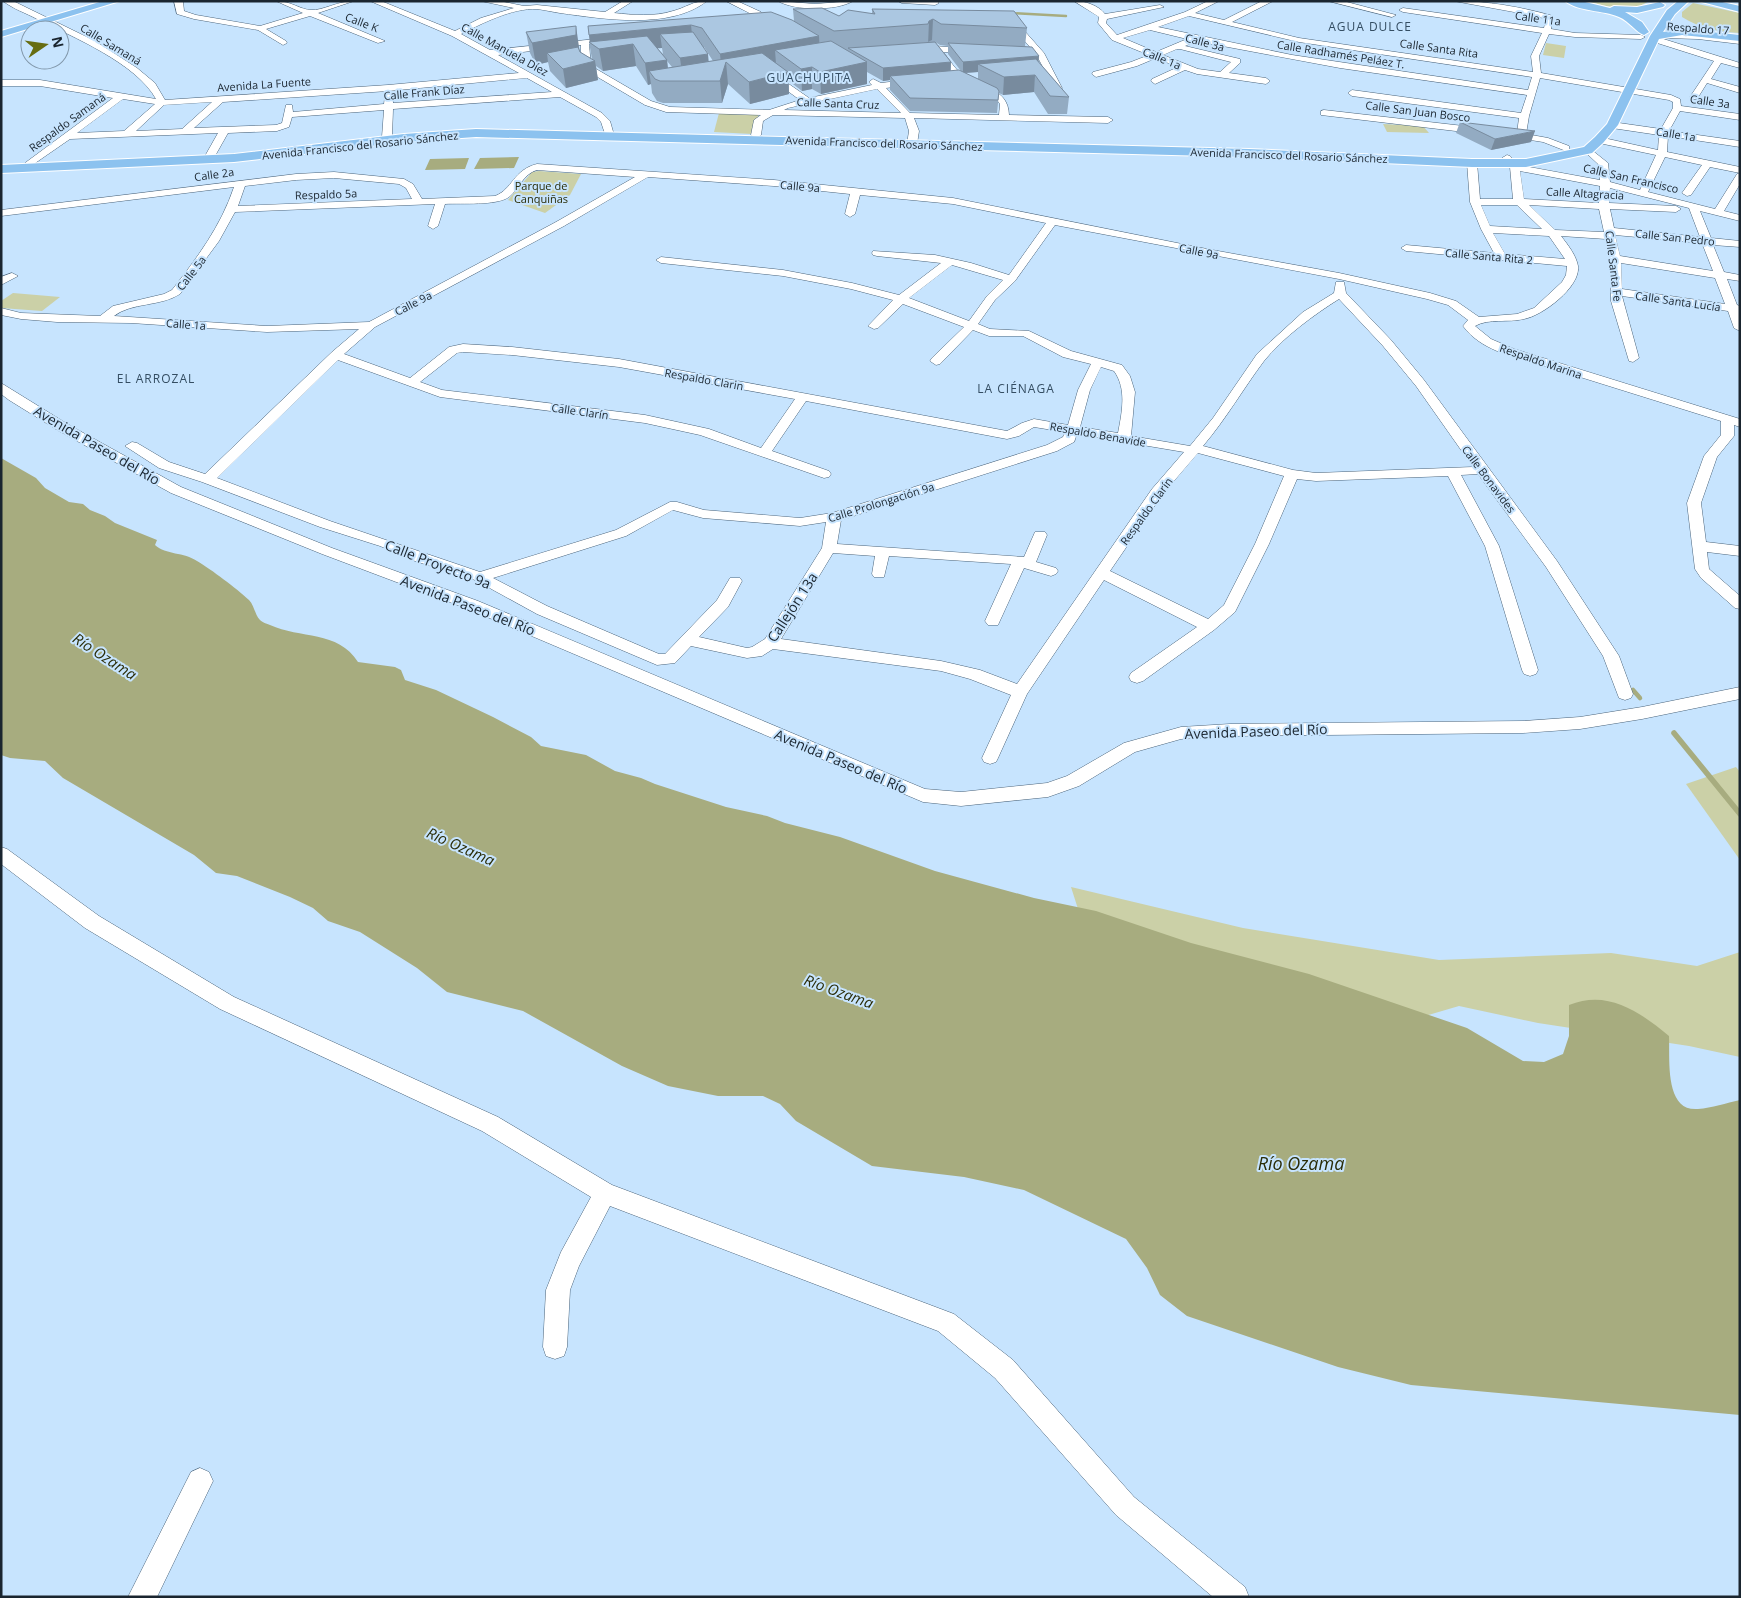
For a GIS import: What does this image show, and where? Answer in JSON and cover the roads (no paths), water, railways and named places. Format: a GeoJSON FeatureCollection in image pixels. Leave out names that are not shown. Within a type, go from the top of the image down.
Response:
{"type":"FeatureCollection","features":[{"type":"Feature","properties":{"kind":"main road"},"geometry":{"type":"LineString","coordinates":[[50,20],[115,1]]}},
{"type":"Feature","properties":{"kind":"main road"},"geometry":{"type":"LineString","coordinates":[[1570,1],[1625,16],[1641,26],[1646,38],[1682,32],[1740,38]]}},
{"type":"Feature","properties":{"kind":"main road"},"geometry":{"type":"LineString","coordinates":[[1579,1],[1607,9],[1623,10],[1646,9],[1671,4],[1677,15],[1691,26],[1709,32],[1740,38]]}},
{"type":"Feature","properties":{"kind":"main road"},"geometry":{"type":"LineString","coordinates":[[1720,1],[1740,7]]}},
{"type":"Feature","properties":{"kind":"main road"},"geometry":{"type":"LineString","coordinates":[[1706,2],[1740,7]]}},
{"type":"Feature","properties":{"kind":"main road","name":"Avenida Francisco del Rosario Sánchez"},"geometry":{"type":"LineString","coordinates":[[1,168],[259,153],[471,129],[1249,151],[1472,163],[1512,163],[1562,157],[1588,150],[1598,140],[1612,125],[1629,91],[1646,38],[1671,4]]}},
{"type":"Feature","properties":{"kind":"main road"},"geometry":{"type":"LineString","coordinates":[[1,34],[20,29]]}},
{"type":"Feature","properties":{"kind":"main road","name":"Avenida Francisco del Rosario Sánchez"},"geometry":{"type":"LineString","coordinates":[[1328,155],[1458,158],[1512,163],[1566,148],[1585,139],[1598,126],[1614,92]]}},
{"type":"Feature","properties":{"kind":"main road","name":"Avenida Francisco del Rosario Sánchez"},"geometry":{"type":"LineString","coordinates":[[1,168],[234,158],[458,134],[609,133],[756,135],[913,141]]}},
{"type":"Feature","properties":{"kind":"street","name":"Calle Samaná"},"geometry":{"type":"LineString","coordinates":[[7,1],[45,20]]}},
{"type":"Feature","properties":{"kind":"street","name":"Calle K"},"geometry":{"type":"LineString","coordinates":[[280,1],[381,41]]}},
{"type":"Feature","properties":{"kind":"street"},"geometry":{"type":"LineString","coordinates":[[181,4],[180,12],[194,17],[260,28],[350,1]]}},
{"type":"Feature","properties":{"kind":"street","name":"Calle Manuela Díez"},"geometry":{"type":"LineString","coordinates":[[374,1],[455,34],[490,52],[598,115],[605,121],[609,133]]}},
{"type":"Feature","properties":{"kind":"street"},"geometry":{"type":"LineString","coordinates":[[537,7],[553,1]]}},
{"type":"Feature","properties":{"kind":"street"},"geometry":{"type":"LineString","coordinates":[[606,14],[629,1]]}},
{"type":"Feature","properties":{"kind":"street"},"geometry":{"type":"LineString","coordinates":[[482,3],[642,18],[674,14],[703,1]]}},
{"type":"Feature","properties":{"kind":"street"},"geometry":{"type":"LineString","coordinates":[[730,1],[758,14],[763,21],[778,27],[755,28]]}},
{"type":"Feature","properties":{"kind":"street"},"geometry":{"type":"LineString","coordinates":[[782,1],[808,6],[838,4],[848,1]]}},
{"type":"Feature","properties":{"kind":"street"},"geometry":{"type":"LineString","coordinates":[[902,1],[935,3]]}},
{"type":"Feature","properties":{"kind":"street"},"geometry":{"type":"LineString","coordinates":[[1078,1],[1099,12],[1103,17],[1102,23],[1115,38],[1187,15],[1210,2]]}},
{"type":"Feature","properties":{"kind":"street","name":"Calle Santa Rita"},"geometry":{"type":"LineString","coordinates":[[1140,1],[1187,15],[1280,36],[1537,74],[1614,92],[1629,91],[1671,98],[1677,101],[1676,108]]}},
{"type":"Feature","properties":{"kind":"street"},"geometry":{"type":"LineString","coordinates":[[1096,74],[1123,68],[1156,55],[1221,22],[1269,1]]}},
{"type":"Feature","properties":{"kind":"street"},"geometry":{"type":"LineString","coordinates":[[1332,1],[1392,15]]}},
{"type":"Feature","properties":{"kind":"street"},"geometry":{"type":"LineString","coordinates":[[1382,18],[1403,10],[1410,1]]}},
{"type":"Feature","properties":{"kind":"street"},"geometry":{"type":"LineString","coordinates":[[1444,28],[1458,1],[1549,17],[1546,30],[1535,56],[1537,74],[1520,136]]}},
{"type":"Feature","properties":{"kind":"street"},"geometry":{"type":"LineString","coordinates":[[1,9],[17,6]]}},
{"type":"Feature","properties":{"kind":"street"},"geometry":{"type":"LineString","coordinates":[[455,34],[484,20],[524,8]]}},
{"type":"Feature","properties":{"kind":"street"},"geometry":{"type":"LineString","coordinates":[[1103,17],[1166,9]]}},
{"type":"Feature","properties":{"kind":"street","name":"Calle 11a"},"geometry":{"type":"LineString","coordinates":[[1403,10],[1593,36],[1646,38],[1740,66]]}},
{"type":"Feature","properties":{"kind":"street"},"geometry":{"type":"LineString","coordinates":[[995,27],[1018,29],[1040,53],[1058,88]]}},
{"type":"Feature","properties":{"kind":"street"},"geometry":{"type":"LineString","coordinates":[[260,28],[282,43]]}},
{"type":"Feature","properties":{"kind":"street","name":"Calle Radhamés Peláez T."},"geometry":{"type":"LineString","coordinates":[[1150,28],[1318,66],[1400,78],[1462,107],[1531,93]]}},
{"type":"Feature","properties":{"kind":"street","name":"Calle Samaná"},"geometry":{"type":"LineString","coordinates":[[70,32],[92,43],[134,70],[152,85],[162,103]]}},
{"type":"Feature","properties":{"kind":"street"},"geometry":{"type":"LineString","coordinates":[[1258,52],[1280,36]]}},
{"type":"Feature","properties":{"kind":"street","name":"Respaldo 17"},"geometry":{"type":"LineString","coordinates":[[1646,38],[1698,37],[1740,42]]}},
{"type":"Feature","properties":{"kind":"street"},"geometry":{"type":"LineString","coordinates":[[490,52],[619,38]]}},
{"type":"Feature","properties":{"kind":"street","name":"Calle 1a"},"geometry":{"type":"LineString","coordinates":[[1115,38],[1185,67],[1222,75],[1266,81]]}},
{"type":"Feature","properties":{"kind":"street","name":"Calle Santa Cruz"},"geometry":{"type":"LineString","coordinates":[[584,42],[587,48],[587,67],[648,103],[669,110],[908,117],[1108,120]]}},
{"type":"Feature","properties":{"kind":"street"},"geometry":{"type":"LineString","coordinates":[[931,42],[956,78],[1000,98],[1004,104],[1004,119]]}},
{"type":"Feature","properties":{"kind":"street"},"geometry":{"type":"LineString","coordinates":[[1318,66],[1334,45]]}},
{"type":"Feature","properties":{"kind":"street","name":"Calle 3a"},"geometry":{"type":"LineString","coordinates":[[1177,46],[1237,61],[1222,75]]}},
{"type":"Feature","properties":{"kind":"street"},"geometry":{"type":"LineString","coordinates":[[910,52],[936,50],[981,52]]}},
{"type":"Feature","properties":{"kind":"street"},"geometry":{"type":"LineString","coordinates":[[1026,54],[1040,53]]}},
{"type":"Feature","properties":{"kind":"street"},"geometry":{"type":"LineString","coordinates":[[1694,97],[1719,60]]}},
{"type":"Feature","properties":{"kind":"street"},"geometry":{"type":"LineString","coordinates":[[1156,81],[1185,67]]}},
{"type":"Feature","properties":{"kind":"street","name":"Avenida La Fuente"},"geometry":{"type":"LineString","coordinates":[[1,83],[40,83],[162,103],[388,88],[527,74],[542,69]]}},
{"type":"Feature","properties":{"kind":"street"},"geometry":{"type":"LineString","coordinates":[[768,69],[808,102]]}},
{"type":"Feature","properties":{"kind":"street"},"geometry":{"type":"LineString","coordinates":[[1039,70],[1049,70]]}},
{"type":"Feature","properties":{"kind":"street"},"geometry":{"type":"LineString","coordinates":[[864,76],[880,86],[908,117],[914,131],[913,141]]}},
{"type":"Feature","properties":{"kind":"street"},"geometry":{"type":"LineString","coordinates":[[956,78],[980,76]]}},
{"type":"Feature","properties":{"kind":"street"},"geometry":{"type":"LineString","coordinates":[[1705,80],[1740,90]]}},
{"type":"Feature","properties":{"kind":"street"},"geometry":{"type":"LineString","coordinates":[[756,135],[759,120],[786,106],[880,86],[925,81]]}},
{"type":"Feature","properties":{"kind":"street"},"geometry":{"type":"LineString","coordinates":[[387,137],[388,88]]}},
{"type":"Feature","properties":{"kind":"street"},"geometry":{"type":"LineString","coordinates":[[628,92],[645,90]]}},
{"type":"Feature","properties":{"kind":"street"},"geometry":{"type":"LineString","coordinates":[[1352,93],[1389,109],[1462,107],[1524,116]]}},
{"type":"Feature","properties":{"kind":"street"},"geometry":{"type":"LineString","coordinates":[[288,116],[289,94]]}},
{"type":"Feature","properties":{"kind":"street","name":"Calle Frank Díaz"},"geometry":{"type":"LineString","coordinates":[[67,136],[183,133],[282,127],[286,124],[288,116],[389,106],[561,94]]}},
{"type":"Feature","properties":{"kind":"street","name":"Respaldo Samaná"},"geometry":{"type":"LineString","coordinates":[[28,165],[120,97]]}},
{"type":"Feature","properties":{"kind":"street"},"geometry":{"type":"LineString","coordinates":[[183,133],[222,98]]}},
{"type":"Feature","properties":{"kind":"street"},"geometry":{"type":"LineString","coordinates":[[125,135],[162,103]]}},
{"type":"Feature","properties":{"kind":"street","name":"Calle San Juan Bosco"},"geometry":{"type":"LineString","coordinates":[[1324,113],[1462,107],[1499,133],[1546,140],[1566,148]]}},
{"type":"Feature","properties":{"kind":"street"},"geometry":{"type":"LineString","coordinates":[[1643,194],[1662,152],[1664,132],[1676,108]]}},
{"type":"Feature","properties":{"kind":"street","name":"Calle 3a"},"geometry":{"type":"LineString","coordinates":[[1676,108],[1740,116]]}},
{"type":"Feature","properties":{"kind":"street","name":"Calle 1a"},"geometry":{"type":"LineString","coordinates":[[1612,125],[1740,144]]}},
{"type":"Feature","properties":{"kind":"street"},"geometry":{"type":"LineString","coordinates":[[210,156],[224,131]]}},
{"type":"Feature","properties":{"kind":"street"},"geometry":{"type":"LineString","coordinates":[[1598,140],[1740,170]]}},
{"type":"Feature","properties":{"kind":"street","name":"Calle Santa Fe"},"geometry":{"type":"LineString","coordinates":[[1588,150],[1603,164],[1605,184],[1604,206],[1615,259],[1617,301],[1633,358]]}},
{"type":"Feature","properties":{"kind":"street"},"geometry":{"type":"LineString","coordinates":[[1472,163],[1475,202],[1486,229],[1502,258]]}},
{"type":"Feature","properties":{"kind":"street"},"geometry":{"type":"LineString","coordinates":[[1476,320],[1512,318],[1537,312],[1568,284],[1573,269],[1572,263],[1550,231],[1520,202],[1517,196],[1512,163]]}},
{"type":"Feature","properties":{"kind":"street","name":"Calle San Francisco"},"geometry":{"type":"LineString","coordinates":[[1512,163],[1740,218]]}},
{"type":"Feature","properties":{"kind":"street"},"geometry":{"type":"LineString","coordinates":[[1686,193],[1708,163]]}},
{"type":"Feature","properties":{"kind":"street","name":"Respaldo 5a"},"geometry":{"type":"LineString","coordinates":[[233,209],[441,202],[500,198],[526,170],[537,167],[645,175]]}},
{"type":"Feature","properties":{"kind":"street","name":"Calle 2a"},"geometry":{"type":"LineString","coordinates":[[1,213],[241,183],[334,175],[393,179],[410,186],[419,202]]}},
{"type":"Feature","properties":{"kind":"street","name":"Calle 9a"},"geometry":{"type":"LineString","coordinates":[[207,479],[217,472],[336,355],[371,325],[560,224],[645,175],[856,191],[952,201],[1207,252],[1339,276],[1430,296],[1452,303],[1476,320]]}},
{"type":"Feature","properties":{"kind":"street"},"geometry":{"type":"LineString","coordinates":[[1718,212],[1740,176]]}},
{"type":"Feature","properties":{"kind":"street","name":"Calle 5a"},"geometry":{"type":"LineString","coordinates":[[102,320],[117,308],[173,295],[209,250],[233,209],[241,183]]}},
{"type":"Feature","properties":{"kind":"street"},"geometry":{"type":"LineString","coordinates":[[850,214],[856,191]]}},
{"type":"Feature","properties":{"kind":"street"},"geometry":{"type":"LineString","coordinates":[[433,226],[441,202]]}},
{"type":"Feature","properties":{"kind":"street","name":"Calle Altagracia"},"geometry":{"type":"LineString","coordinates":[[1475,202],[1693,207]]}},
{"type":"Feature","properties":{"kind":"street"},"geometry":{"type":"LineString","coordinates":[[1693,207],[1718,275],[1736,309],[1740,328]]}},
{"type":"Feature","properties":{"kind":"street"},"geometry":{"type":"LineString","coordinates":[[936,361],[971,326],[991,298],[1011,279],[1053,220]]}},
{"type":"Feature","properties":{"kind":"street","name":"Calle San Pedro"},"geometry":{"type":"LineString","coordinates":[[1486,229],[1610,233],[1740,244]]}},
{"type":"Feature","properties":{"kind":"street","name":"Calle Santa Rita 2"},"geometry":{"type":"LineString","coordinates":[[1406,248],[1572,263]]}},
{"type":"Feature","properties":{"kind":"street"},"geometry":{"type":"LineString","coordinates":[[877,253],[950,261],[1011,279]]}},
{"type":"Feature","properties":{"kind":"street"},"geometry":{"type":"LineString","coordinates":[[1615,259],[1740,278]]}},
{"type":"Feature","properties":{"kind":"street"},"geometry":{"type":"LineString","coordinates":[[661,260],[821,279],[901,299],[989,332],[1025,333],[1067,354],[1118,368],[1127,382],[1129,397],[1124,438]]}},
{"type":"Feature","properties":{"kind":"street"},"geometry":{"type":"LineString","coordinates":[[874,326],[901,299],[950,261]]}},
{"type":"Feature","properties":{"kind":"street"},"geometry":{"type":"LineString","coordinates":[[1,282],[12,276]]}},
{"type":"Feature","properties":{"kind":"street"},"geometry":{"type":"LineString","coordinates":[[1339,276],[1340,294]]}},
{"type":"Feature","properties":{"kind":"street","name":"Calle Santa Lucía"},"geometry":{"type":"LineString","coordinates":[[1617,292],[1736,309]]}},
{"type":"Feature","properties":{"kind":"street","name":"Respaldo Clarín"},"geometry":{"type":"LineString","coordinates":[[990,758],[1020,692],[1157,492],[1218,421],[1261,357],[1307,314],[1340,294]]}},
{"type":"Feature","properties":{"kind":"street","name":"Calle Bonavides"},"geometry":{"type":"LineString","coordinates":[[1340,294],[1387,343],[1420,383],[1552,564],[1611,656],[1625,694]]}},
{"type":"Feature","properties":{"kind":"street","name":"Calle 1a"},"geometry":{"type":"LineString","coordinates":[[1,311],[21,316],[57,319],[267,328],[371,325]]}},
{"type":"Feature","properties":{"kind":"street","name":"Respaldo Marina"},"geometry":{"type":"LineString","coordinates":[[1476,320],[1470,322],[1469,326],[1472,331],[1479,337],[1502,348],[1733,422]]}},
{"type":"Feature","properties":{"kind":"street","name":"Respaldo Clarin"},"geometry":{"type":"LineString","coordinates":[[411,383],[453,350],[475,348],[603,361],[1007,435]]}},
{"type":"Feature","properties":{"kind":"street","name":"Calle Clarín"},"geometry":{"type":"LineString","coordinates":[[336,355],[411,383],[457,397],[496,400],[586,413],[645,419],[704,432],[824,474]]}},
{"type":"Feature","properties":{"kind":"street"},"geometry":{"type":"LineString","coordinates":[[1072,430],[1083,389],[1089,375],[1098,362]]}},
{"type":"Feature","properties":{"kind":"street","name":"Avenida Paseo del Río"},"geometry":{"type":"LineString","coordinates":[[1,387],[13,397],[64,428],[176,490],[327,551],[473,605],[923,795],[961,799],[1048,790],[1073,781],[1130,747],[1181,733],[1230,730],[1523,727],[1598,720],[1740,693]]}},
{"type":"Feature","properties":{"kind":"street"},"geometry":{"type":"LineString","coordinates":[[764,453],[802,398]]}},
{"type":"Feature","properties":{"kind":"street"},"geometry":{"type":"LineString","coordinates":[[1733,422],[1728,436],[1711,456],[1694,503],[1702,569],[1706,575],[1740,604]]}},
{"type":"Feature","properties":{"kind":"street","name":"Respaldo Benavide"},"geometry":{"type":"LineString","coordinates":[[1007,435],[1014,434],[1023,425],[1034,423],[1194,449],[1292,474],[1316,478],[1482,470]]}},
{"type":"Feature","properties":{"kind":"street","name":"Calle Prolongación 9a"},"geometry":{"type":"LineString","coordinates":[[480,577],[621,533],[670,506],[678,506],[703,514],[800,522],[834,518],[1052,448],[1069,439],[1072,430]]}},
{"type":"Feature","properties":{"kind":"street"},"geometry":{"type":"LineString","coordinates":[[1728,436],[1740,447]]}},
{"type":"Feature","properties":{"kind":"street","name":"Calle Proyecto 9a"},"geometry":{"type":"LineString","coordinates":[[132,446],[164,465],[207,479],[325,524],[385,543],[420,558],[480,577],[542,610],[657,660],[669,659],[686,640]]}},
{"type":"Feature","properties":{"kind":"street"},"geometry":{"type":"LineString","coordinates":[[1452,472],[1492,546],[1530,670]]}},
{"type":"Feature","properties":{"kind":"street"},"geometry":{"type":"LineString","coordinates":[[1138,677],[1209,626],[1230,608],[1262,544],[1292,474]]}},
{"type":"Feature","properties":{"kind":"street","name":"Callejón 13a"},"geometry":{"type":"LineString","coordinates":[[686,640],[747,654],[756,652],[772,643],[830,548],[834,518]]}},
{"type":"Feature","properties":{"kind":"street"},"geometry":{"type":"LineString","coordinates":[[993,621],[1040,535]]}},
{"type":"Feature","properties":{"kind":"street"},"geometry":{"type":"LineString","coordinates":[[1699,546],[1740,551]]}},
{"type":"Feature","properties":{"kind":"street"},"geometry":{"type":"LineString","coordinates":[[830,548],[1024,562],[1051,571]]}},
{"type":"Feature","properties":{"kind":"street"},"geometry":{"type":"LineString","coordinates":[[879,574],[882,552]]}},
{"type":"Feature","properties":{"kind":"street"},"geometry":{"type":"LineString","coordinates":[[1102,573],[1209,626]]}},
{"type":"Feature","properties":{"kind":"street"},"geometry":{"type":"LineString","coordinates":[[686,640],[723,603],[735,581]]}},
{"type":"Feature","properties":{"kind":"street"},"geometry":{"type":"LineString","coordinates":[[772,643],[941,666],[974,674],[1020,692]]}},
{"type":"Feature","properties":{"kind":"street"},"geometry":{"type":"LineString","coordinates":[[1,854],[92,922],[227,1003],[490,1124],[605,1193],[946,1322],[1004,1369],[1125,1506],[1235,1597]]}},
{"type":"Feature","properties":{"kind":"street"},"geometry":{"type":"LineString","coordinates":[[555,1347],[558,1290],[569,1260],[605,1193]]}},
{"type":"Feature","properties":{"kind":"street"},"geometry":{"type":"LineString","coordinates":[[142,1597],[200,1481]]}},
{"type":"Feature","properties":{"kind":"water"},"geometry":{"type":"Polygon","coordinates":[[[519,157],[514,168],[474,169],[480,158],[519,157]]]}},
{"type":"Feature","properties":{"kind":"water"},"geometry":{"type":"Polygon","coordinates":[[[469,158],[465,169],[425,170],[430,159],[469,158]]]}},
{"type":"Feature","properties":{"kind":"water","name":"Río Ozama"},"geometry":{"type":"Polygon","coordinates":[[[1,458],[36,478],[45,488],[69,502],[83,504],[90,510],[105,516],[115,523],[157,540],[155,545],[159,548],[192,558],[210,569],[249,600],[258,618],[263,622],[282,629],[329,640],[350,652],[358,662],[395,667],[401,670],[405,680],[436,690],[493,717],[531,737],[541,746],[586,755],[615,771],[726,807],[767,816],[785,823],[840,837],[935,871],[1034,898],[1096,911],[1191,943],[1309,974],[1467,1028],[1523,1061],[1544,1062],[1563,1054],[1569,1036],[1569,1005],[1583,1001],[1610,1001],[1635,1011],[1669,1036],[1671,1082],[1679,1102],[1687,1108],[1698,1109],[1740,1100],[1740,1415],[1411,1385],[1338,1367],[1187,1316],[1160,1295],[1147,1268],[1126,1239],[1024,1190],[964,1177],[872,1166],[796,1121],[780,1104],[763,1096],[718,1096],[668,1086],[622,1066],[523,1011],[447,992],[417,968],[360,932],[328,921],[313,908],[290,897],[237,876],[216,873],[194,855],[63,778],[45,761],[10,758],[1,755],[1,458]]]}},
{"type":"Feature","properties":{"kind":"waterway"},"geometry":{"type":"LineString","coordinates":[[1010,13],[1066,16]]}},
{"type":"Feature","properties":{"kind":"waterway"},"geometry":{"type":"LineString","coordinates":[[1633,690],[1640,698]]}},
{"type":"Feature","properties":{"kind":"waterway"},"geometry":{"type":"LineString","coordinates":[[1674,733],[1740,814]]}},
{"type":"Feature","properties":{"kind":"district","name":"AGUA DULCE"},"geometry":{"type":"Point","coordinates":[1370,26]}},
{"type":"Feature","properties":{"kind":"district","name":"GUACHUPITA"},"geometry":{"type":"Point","coordinates":[809,77]}},
{"type":"Feature","properties":{"kind":"district","name":"EL ARROZAL"},"geometry":{"type":"Point","coordinates":[156,378]}},
{"type":"Feature","properties":{"kind":"district","name":"LA CIÉNAGA"},"geometry":{"type":"Point","coordinates":[1016,388]}},
{"type":"Feature","properties":{"kind":"park label","name":"Parque de Canquiñas"},"geometry":{"type":"Point","coordinates":[541,191]}}]}
